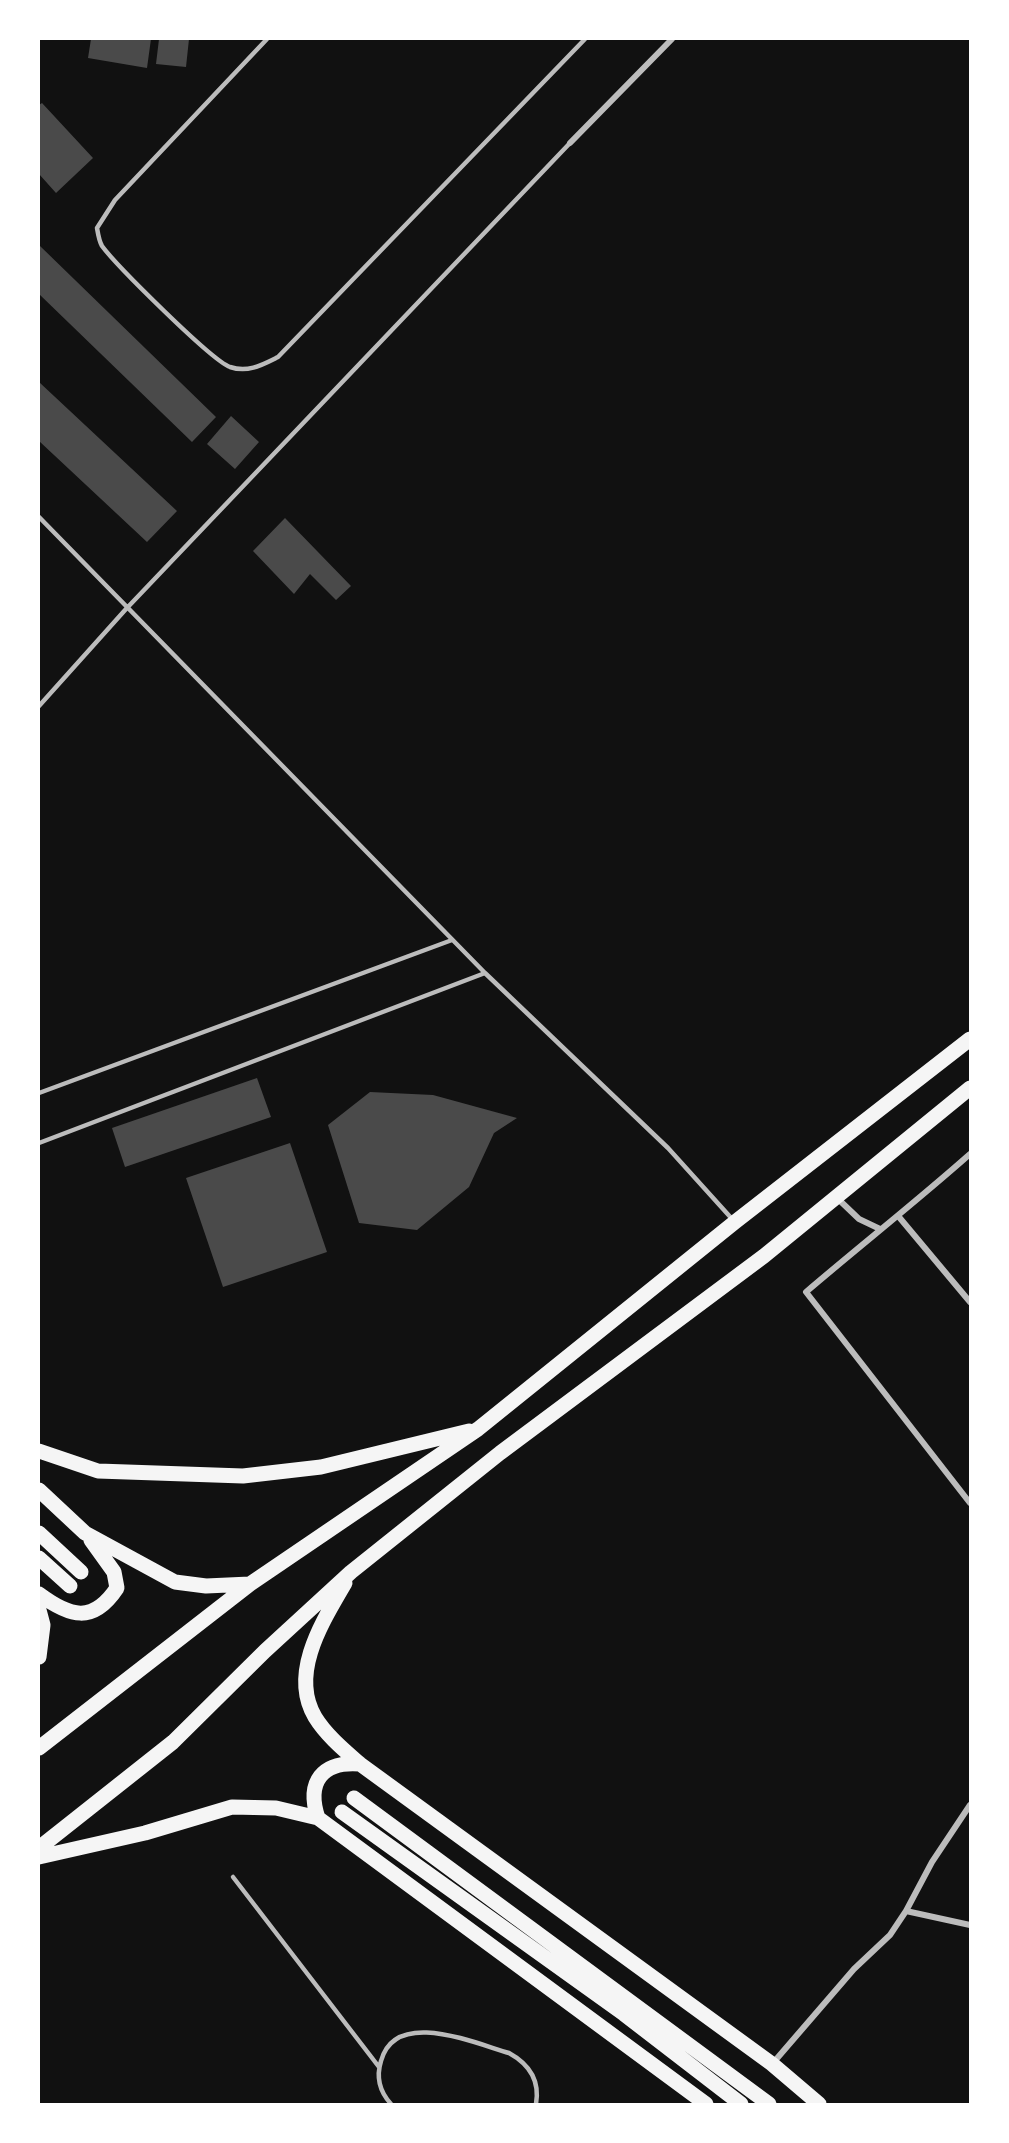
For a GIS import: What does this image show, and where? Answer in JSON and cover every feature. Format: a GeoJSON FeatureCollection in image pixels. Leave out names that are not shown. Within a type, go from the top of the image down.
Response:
{"type":"FeatureCollection","features":[{"type":"Feature","properties":{"kind":"main road"},"geometry":{"type":"LineString","coordinates":[[39,1748],[250,1584],[478,1429],[735,1222],[970,1039]]}},
{"type":"Feature","properties":{"kind":"main road"},"geometry":{"type":"LineString","coordinates":[[39,1848],[173,1742],[265,1651],[351,1572],[500,1453],[764,1256],[970,1088]]}},
{"type":"Feature","properties":{"kind":"main road"},"geometry":{"type":"LineString","coordinates":[[39,1451],[98,1471],[243,1476],[321,1467],[478,1429]]}},
{"type":"Feature","properties":{"kind":"main road"},"geometry":{"type":"LineString","coordinates":[[39,1490],[85,1533],[114,1572],[117,1588],[107,1602],[92,1611],[75,1614],[58,1609],[39,1594]]}},
{"type":"Feature","properties":{"kind":"main road"},"geometry":{"type":"LineString","coordinates":[[39,1533],[81,1572]]}},
{"type":"Feature","properties":{"kind":"main road"},"geometry":{"type":"LineString","coordinates":[[85,1533],[175,1582],[206,1586],[250,1584]]}},
{"type":"Feature","properties":{"kind":"main road"},"geometry":{"type":"LineString","coordinates":[[39,1558],[70,1586]]}},
{"type":"Feature","properties":{"kind":"main road"},"geometry":{"type":"LineString","coordinates":[[351,1572],[321,1624],[308,1657],[306,1686],[314,1716],[360,1764],[772,2064],[819,2104]]}},
{"type":"Feature","properties":{"kind":"main road"},"geometry":{"type":"LineString","coordinates":[[39,1610],[43,1625],[39,1657]]}},
{"type":"Feature","properties":{"kind":"main road"},"geometry":{"type":"LineString","coordinates":[[318,1818],[312,1801],[315,1784],[326,1770],[342,1763],[360,1764]]}},
{"type":"Feature","properties":{"kind":"main road"},"geometry":{"type":"LineString","coordinates":[[354,1798],[769,2104]]}},
{"type":"Feature","properties":{"kind":"main road"},"geometry":{"type":"LineString","coordinates":[[39,1857],[145,1833],[232,1807],[276,1808],[318,1818],[706,2104]]}},
{"type":"Feature","properties":{"kind":"main road"},"geometry":{"type":"LineString","coordinates":[[342,1812],[624,2013],[741,2104]]}},
{"type":"Feature","properties":{"kind":"street"},"geometry":{"type":"LineString","coordinates":[[570,143],[672,39]]}},
{"type":"Feature","properties":{"kind":"street"},"geometry":{"type":"LineString","coordinates":[[970,1154],[899,1217],[880,1229],[806,1292],[970,1503]]}},
{"type":"Feature","properties":{"kind":"street"},"geometry":{"type":"LineString","coordinates":[[836,1196],[858,1219],[880,1229]]}},
{"type":"Feature","properties":{"kind":"street"},"geometry":{"type":"LineString","coordinates":[[899,1217],[970,1302]]}},
{"type":"Feature","properties":{"kind":"street"},"geometry":{"type":"LineString","coordinates":[[772,2064],[854,1969],[890,1935],[906,1911],[932,1862],[970,1805]]}},
{"type":"Feature","properties":{"kind":"street"},"geometry":{"type":"LineString","coordinates":[[906,1911],[970,1925]]}},
{"type":"Feature","properties":{"kind":"lane"},"geometry":{"type":"LineString","coordinates":[[267,39],[116,200],[97,228],[101,244],[108,253],[207,352],[229,367],[253,369],[278,357],[585,39]]}},
{"type":"Feature","properties":{"kind":"lane"},"geometry":{"type":"LineString","coordinates":[[39,706],[126,609],[570,143]]}},
{"type":"Feature","properties":{"kind":"lane"},"geometry":{"type":"LineString","coordinates":[[39,517],[126,609],[452,940],[668,1148],[735,1222]]}},
{"type":"Feature","properties":{"kind":"lane"},"geometry":{"type":"LineString","coordinates":[[39,1093],[452,940]]}},
{"type":"Feature","properties":{"kind":"lane"},"geometry":{"type":"LineString","coordinates":[[39,1143],[485,973]]}},
{"type":"Feature","properties":{"kind":"lane"},"geometry":{"type":"LineString","coordinates":[[233,1876],[379,2068]]}},
{"type":"Feature","properties":{"kind":"lane"},"geometry":{"type":"LineString","coordinates":[[391,2104],[381,2090],[379,2068],[382,2057],[395,2039],[405,2034],[427,2031],[509,2053],[519,2058],[527,2066],[535,2081],[536,2104]]}},
{"type":"Feature","properties":{"kind":"building"},"geometry":{"type":"Polygon","coordinates":[[[91,39],[151,39],[147,68],[88,58],[91,39]]]}},
{"type":"Feature","properties":{"kind":"building"},"geometry":{"type":"Polygon","coordinates":[[[159,39],[189,39],[186,67],[156,64],[159,39]]]}},
{"type":"Feature","properties":{"kind":"building"},"geometry":{"type":"Polygon","coordinates":[[[42,103],[93,158],[56,193],[39,174],[39,105],[42,103]]]}},
{"type":"Feature","properties":{"kind":"building"},"geometry":{"type":"Polygon","coordinates":[[[39,245],[216,417],[192,442],[39,294],[39,245]]]}},
{"type":"Feature","properties":{"kind":"building"},"geometry":{"type":"Polygon","coordinates":[[[39,382],[177,511],[147,542],[39,441],[39,382]]]}},
{"type":"Feature","properties":{"kind":"building"},"geometry":{"type":"Polygon","coordinates":[[[231,416],[259,442],[235,469],[207,444],[231,416]]]}},
{"type":"Feature","properties":{"kind":"building"},"geometry":{"type":"Polygon","coordinates":[[[285,518],[351,586],[336,600],[310,574],[294,594],[253,551],[285,518]]]}},
{"type":"Feature","properties":{"kind":"building"},"geometry":{"type":"Polygon","coordinates":[[[257,1078],[271,1117],[125,1167],[112,1128],[257,1078]]]}},
{"type":"Feature","properties":{"kind":"building"},"geometry":{"type":"Polygon","coordinates":[[[370,1092],[433,1095],[517,1118],[494,1133],[469,1187],[417,1230],[359,1223],[328,1125],[370,1092]]]}},
{"type":"Feature","properties":{"kind":"building"},"geometry":{"type":"Polygon","coordinates":[[[290,1143],[327,1252],[223,1287],[186,1178],[290,1143]]]}}]}
